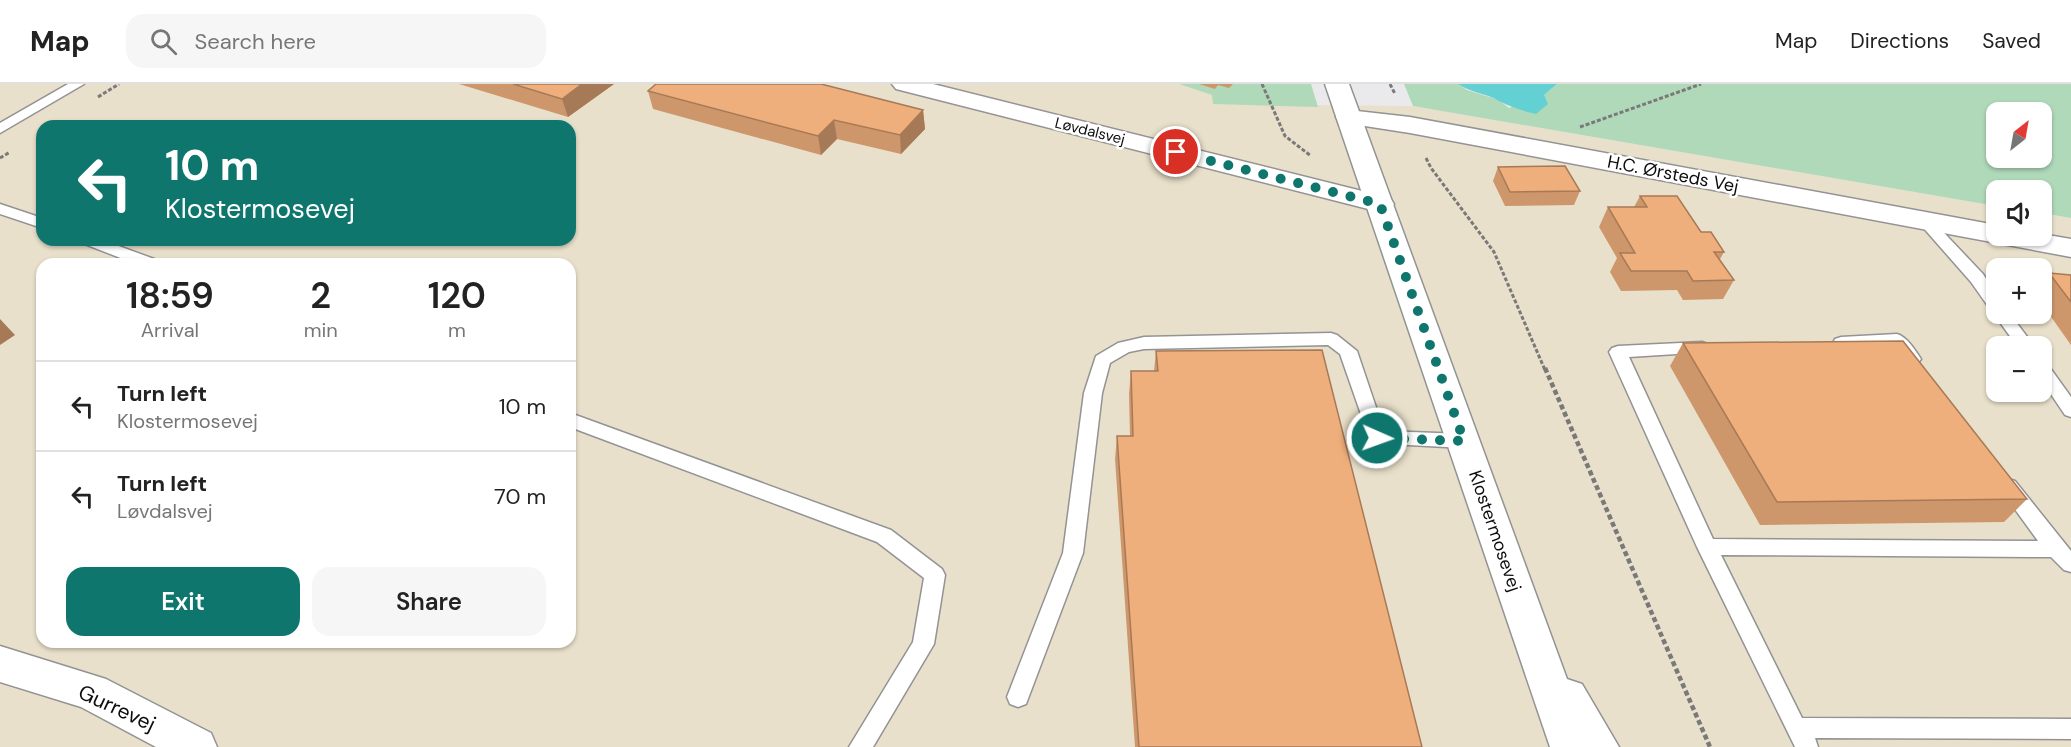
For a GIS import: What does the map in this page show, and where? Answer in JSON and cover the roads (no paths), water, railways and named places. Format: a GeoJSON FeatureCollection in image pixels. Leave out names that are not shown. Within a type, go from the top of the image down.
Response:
{"type":"FeatureCollection","features":[{"type":"Feature","properties":{"kind":"street","name":"Løvdalsvej"},"geometry":{"type":"LineString","coordinates":[[904,84],[1374,191]]}},
{"type":"Feature","properties":{"kind":"street","name":"Klostermosevej"},"geometry":{"type":"LineString","coordinates":[[1337,84],[1570,747]]}},
{"type":"Feature","properties":{"kind":"street","name":"H.C. Ørsteds Vej"},"geometry":{"type":"LineString","coordinates":[[1348,117],[1410,125],[1986,232]]}},
{"type":"Feature","properties":{"kind":"street"},"geometry":{"type":"LineString","coordinates":[[2052,245],[2071,248]]}},
{"type":"Feature","properties":{"kind":"street","name":"Klostermosevej"},"geometry":{"type":"LineString","coordinates":[[1533,638],[1598,747]]}},
{"type":"Feature","properties":{"kind":"street","name":"Gurrevej"},"geometry":{"type":"LineString","coordinates":[[0,664],[92,692],[196,747]]}},
{"type":"Feature","properties":{"kind":"lane"},"geometry":{"type":"LineString","coordinates":[[0,129],[77,84]]}},
{"type":"Feature","properties":{"kind":"lane"},"geometry":{"type":"LineString","coordinates":[[0,209],[36,221]]}},
{"type":"Feature","properties":{"kind":"lane"},"geometry":{"type":"LineString","coordinates":[[1925,221],[1986,291]]}},
{"type":"Feature","properties":{"kind":"lane"},"geometry":{"type":"LineString","coordinates":[[103,246],[136,258]]}},
{"type":"Feature","properties":{"kind":"lane"},"geometry":{"type":"LineString","coordinates":[[1018,697],[1073,553],[1092,393],[1102,360],[1124,347],[1144,343],[1331,339],[1348,351],[1377,438],[1464,441]]}},
{"type":"Feature","properties":{"kind":"lane"},"geometry":{"type":"LineString","coordinates":[[1827,343],[1897,340],[1919,369]]}},
{"type":"Feature","properties":{"kind":"lane"},"geometry":{"type":"LineString","coordinates":[[1723,348],[1618,352],[1707,547],[1801,738],[2071,729]]}},
{"type":"Feature","properties":{"kind":"lane"},"geometry":{"type":"LineString","coordinates":[[2052,383],[2071,410]]}},
{"type":"Feature","properties":{"kind":"lane"},"geometry":{"type":"LineString","coordinates":[[576,422],[884,537],[934,575],[923,644],[860,747]]}},
{"type":"Feature","properties":{"kind":"lane"},"geometry":{"type":"LineString","coordinates":[[1998,473],[2064,557]]}},
{"type":"Feature","properties":{"kind":"lane"},"geometry":{"type":"LineString","coordinates":[[1707,547],[2064,557]]}},
{"type":"Feature","properties":{"kind":"water"},"geometry":{"type":"Polygon","coordinates":[[[1458,84],[1557,84],[1544,95],[1548,104],[1536,114],[1458,84]]]}}]}
